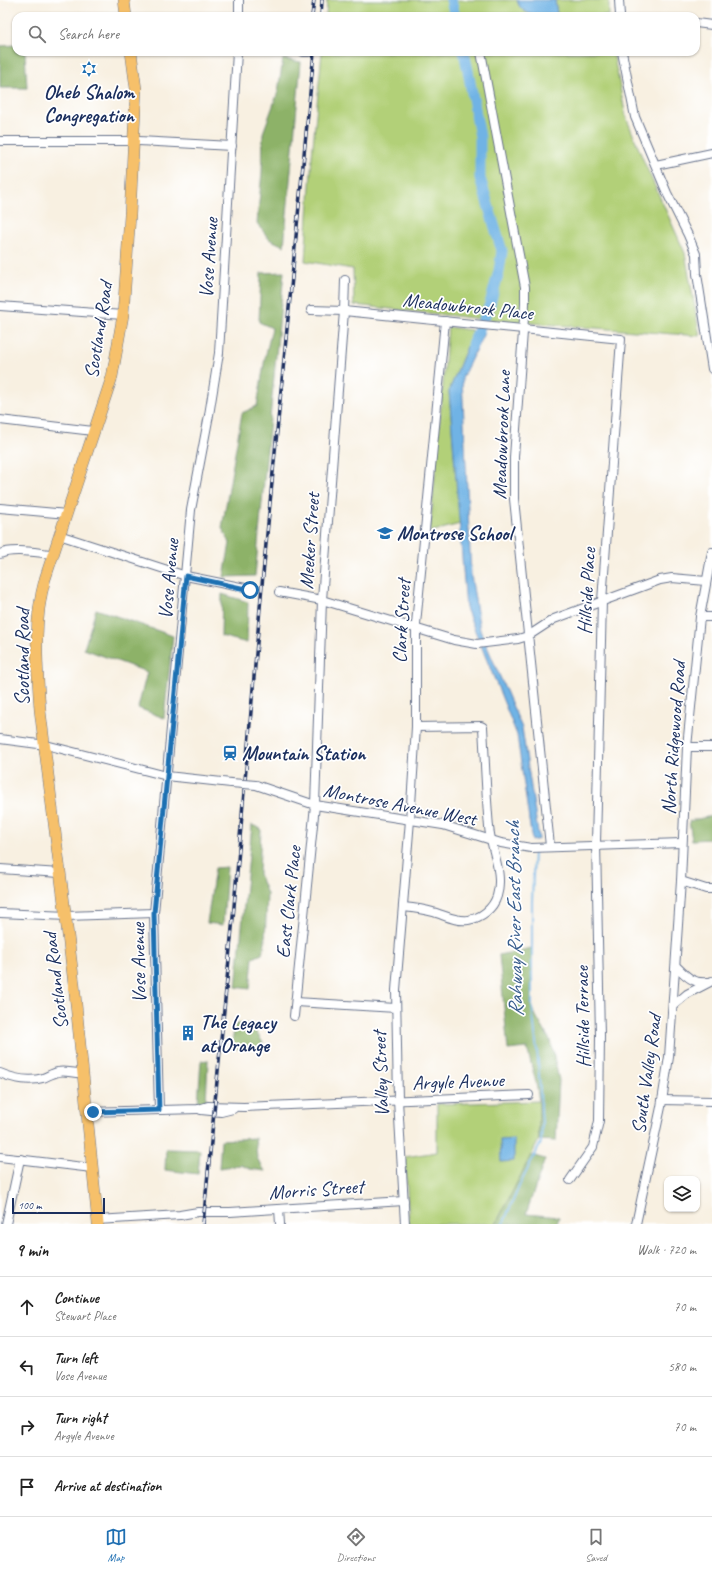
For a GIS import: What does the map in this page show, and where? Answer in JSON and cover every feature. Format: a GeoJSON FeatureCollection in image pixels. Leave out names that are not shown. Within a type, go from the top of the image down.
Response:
{"type":"FeatureCollection","features":[{"type":"Feature","properties":{"kind":"main road"},"geometry":{"type":"LineString","coordinates":[[124,0],[126,12]]}},
{"type":"Feature","properties":{"kind":"main road","name":"Scotland Road"},"geometry":{"type":"LineString","coordinates":[[98,1222],[83,1073],[44,745],[37,674],[36,631],[40,597],[93,431],[112,377],[123,315],[136,89],[132,56]]}},
{"type":"Feature","properties":{"kind":"street"},"geometry":{"type":"LineString","coordinates":[[239,0],[239,12]]}},
{"type":"Feature","properties":{"kind":"street"},"geometry":{"type":"LineString","coordinates":[[620,0],[620,12]]}},
{"type":"Feature","properties":{"kind":"street"},"geometry":{"type":"LineString","coordinates":[[700,24],[712,25]]}},
{"type":"Feature","properties":{"kind":"street","name":"Vose Avenue"},"geometry":{"type":"LineString","coordinates":[[159,1110],[154,913],[191,510],[219,353],[237,56]]}},
{"type":"Feature","properties":{"kind":"street","name":"Meadowbrook Lane"},"geometry":{"type":"LineString","coordinates":[[482,56],[524,287],[525,304],[514,483],[516,518],[550,846]]}},
{"type":"Feature","properties":{"kind":"street"},"geometry":{"type":"LineString","coordinates":[[623,56],[635,117],[696,254],[697,274],[712,369]]}},
{"type":"Feature","properties":{"kind":"street"},"geometry":{"type":"LineString","coordinates":[[0,141],[134,141],[232,146]]}},
{"type":"Feature","properties":{"kind":"street"},"geometry":{"type":"LineString","coordinates":[[656,165],[712,153]]}},
{"type":"Feature","properties":{"kind":"street","name":"Meeker Street"},"geometry":{"type":"LineString","coordinates":[[315,805],[322,600],[344,311],[345,280]]}},
{"type":"Feature","properties":{"kind":"street"},"geometry":{"type":"LineString","coordinates":[[0,306],[123,315]]}},
{"type":"Feature","properties":{"kind":"street","name":"Meadowbrook Place"},"geometry":{"type":"LineString","coordinates":[[311,310],[344,311],[621,339]]}},
{"type":"Feature","properties":{"kind":"street","name":"Clark Street"},"geometry":{"type":"LineString","coordinates":[[402,922],[416,727],[416,628],[445,321]]}},
{"type":"Feature","properties":{"kind":"street","name":"Hillside Place"},"geometry":{"type":"LineString","coordinates":[[596,846],[602,601],[621,339]]}},
{"type":"Feature","properties":{"kind":"street"},"geometry":{"type":"LineString","coordinates":[[0,420],[93,431]]}},
{"type":"Feature","properties":{"kind":"street"},"geometry":{"type":"LineString","coordinates":[[0,508],[67,514]]}},
{"type":"Feature","properties":{"kind":"street"},"geometry":{"type":"LineString","coordinates":[[59,535],[186,576],[250,590]]}},
{"type":"Feature","properties":{"kind":"street"},"geometry":{"type":"LineString","coordinates":[[0,554],[5,552],[15,552],[53,554]]}},
{"type":"Feature","properties":{"kind":"street","name":"North Ridgewood Road"},"geometry":{"type":"LineString","coordinates":[[678,927],[687,747],[700,617],[712,552]]}},
{"type":"Feature","properties":{"kind":"street"},"geometry":{"type":"LineString","coordinates":[[279,592],[322,600],[454,640],[477,644],[518,639],[528,636],[554,619],[660,580],[672,578],[706,581]]}},
{"type":"Feature","properties":{"kind":"street"},"geometry":{"type":"LineString","coordinates":[[700,617],[712,617]]}},
{"type":"Feature","properties":{"kind":"street"},"geometry":{"type":"LineString","coordinates":[[403,907],[431,911],[459,920],[468,920],[478,917],[487,911],[493,904],[499,886],[496,856],[489,829],[484,728],[481,726],[416,727]]}},
{"type":"Feature","properties":{"kind":"street","name":"Montrose Avenue West"},"geometry":{"type":"LineString","coordinates":[[0,739],[44,745],[167,776],[256,785],[315,805],[442,825],[492,840],[535,848],[550,846],[596,846],[682,842]]}},
{"type":"Feature","properties":{"kind":"street"},"geometry":{"type":"LineString","coordinates":[[687,747],[712,747]]}},
{"type":"Feature","properties":{"kind":"street","name":"East Clark Place"},"geometry":{"type":"LineString","coordinates":[[294,1016],[315,805]]}},
{"type":"Feature","properties":{"kind":"street","name":"Hillside Terrace"},"geometry":{"type":"LineString","coordinates":[[570,1180],[593,1147],[599,1120],[600,1036],[596,846]]}},
{"type":"Feature","properties":{"kind":"street"},"geometry":{"type":"LineString","coordinates":[[0,868],[60,873]]}},
{"type":"Feature","properties":{"kind":"street"},"geometry":{"type":"LineString","coordinates":[[681,881],[706,889],[712,888]]}},
{"type":"Feature","properties":{"kind":"street"},"geometry":{"type":"LineString","coordinates":[[0,913],[65,916],[154,913]]}},
{"type":"Feature","properties":{"kind":"street","name":"Valley Street"},"geometry":{"type":"LineString","coordinates":[[402,922],[396,990],[396,1008],[398,1100],[405,1224]]}},
{"type":"Feature","properties":{"kind":"street","name":"South Valley Road"},"geometry":{"type":"LineString","coordinates":[[636,1224],[662,1100],[669,1056],[674,1005],[678,927]]}},
{"type":"Feature","properties":{"kind":"street"},"geometry":{"type":"LineString","coordinates":[[676,966],[687,978],[699,984],[711,982]]}},
{"type":"Feature","properties":{"kind":"street"},"geometry":{"type":"LineString","coordinates":[[674,1005],[687,994],[711,982]]}},
{"type":"Feature","properties":{"kind":"street"},"geometry":{"type":"LineString","coordinates":[[296,1002],[396,1008]]}},
{"type":"Feature","properties":{"kind":"street"},"geometry":{"type":"LineString","coordinates":[[0,1073],[13,1078],[28,1080],[44,1078],[57,1072],[65,1071],[74,1074],[83,1073]]}},
{"type":"Feature","properties":{"kind":"street","name":"Argyle Avenue"},"geometry":{"type":"LineString","coordinates":[[87,1112],[198,1109],[221,1112],[244,1107],[529,1095]]}},
{"type":"Feature","properties":{"kind":"street"},"geometry":{"type":"LineString","coordinates":[[662,1100],[712,1101]]}},
{"type":"Feature","properties":{"kind":"street"},"geometry":{"type":"LineString","coordinates":[[0,1157],[92,1168]]}},
{"type":"Feature","properties":{"kind":"street"},"geometry":{"type":"LineString","coordinates":[[6,1224],[20,1159]]}},
{"type":"Feature","properties":{"kind":"street","name":"Morris Street"},"geometry":{"type":"LineString","coordinates":[[98,1222],[180,1215],[197,1217],[212,1216],[230,1212],[404,1200]]}},
{"type":"Feature","properties":{"kind":"street"},"geometry":{"type":"LineString","coordinates":[[279,1209],[280,1224]]}},
{"type":"Feature","properties":{"kind":"green space"},"geometry":{"type":"Polygon","coordinates":[[[327,0],[517,0],[522,10],[526,12],[326,12],[327,0]]]}},
{"type":"Feature","properties":{"kind":"green space"},"geometry":{"type":"Polygon","coordinates":[[[555,0],[609,0],[609,12],[557,12],[555,0]]]}},
{"type":"Feature","properties":{"kind":"green space"},"geometry":{"type":"Polygon","coordinates":[[[12,45],[12,56],[25,56],[27,88],[0,88],[0,46],[12,45]]]}},
{"type":"Feature","properties":{"kind":"green space"},"geometry":{"type":"Polygon","coordinates":[[[322,56],[614,56],[626,117],[645,164],[685,253],[700,336],[491,320],[354,305],[353,269],[305,261],[312,156],[322,56]]]}},
{"type":"Feature","properties":{"kind":"green space"},"geometry":{"type":"Polygon","coordinates":[[[283,59],[301,62],[284,246],[269,239],[257,223],[262,172],[263,133],[278,92],[283,59]]]}},
{"type":"Feature","properties":{"kind":"green space"},"geometry":{"type":"Polygon","coordinates":[[[284,272],[255,576],[224,577],[230,543],[222,528],[242,413],[257,406],[265,358],[272,328],[259,322],[261,273],[284,272]]]}},
{"type":"Feature","properties":{"kind":"green space"},"geometry":{"type":"Polygon","coordinates":[[[448,327],[471,330],[473,332],[449,391],[460,524],[430,532],[448,327]]]}},
{"type":"Feature","properties":{"kind":"green space"},"geometry":{"type":"Polygon","coordinates":[[[222,594],[248,602],[247,643],[221,636],[222,594]]]}},
{"type":"Feature","properties":{"kind":"green space"},"geometry":{"type":"Polygon","coordinates":[[[96,609],[173,636],[164,718],[138,708],[147,672],[84,649],[96,609]]]}},
{"type":"Feature","properties":{"kind":"green space"},"geometry":{"type":"Polygon","coordinates":[[[712,816],[712,839],[692,840],[689,821],[712,816]]]}},
{"type":"Feature","properties":{"kind":"green space"},"geometry":{"type":"Polygon","coordinates":[[[252,825],[261,829],[259,874],[267,894],[265,942],[262,954],[253,958],[250,989],[236,987],[252,825]]]}},
{"type":"Feature","properties":{"kind":"green space"},"geometry":{"type":"Polygon","coordinates":[[[227,867],[223,925],[207,923],[215,868],[227,867]]]}},
{"type":"Feature","properties":{"kind":"green space"},"geometry":{"type":"Polygon","coordinates":[[[532,948],[532,1006],[551,1042],[559,1080],[556,1141],[539,1140],[539,1101],[527,1048],[508,1050],[499,955],[532,948]]]}},
{"type":"Feature","properties":{"kind":"green space"},"geometry":{"type":"Polygon","coordinates":[[[235,1024],[251,1024],[263,1043],[259,1047],[231,1049],[235,1024]]]}},
{"type":"Feature","properties":{"kind":"green space"},"geometry":{"type":"Polygon","coordinates":[[[208,1060],[206,1102],[198,1102],[201,1061],[208,1060]]]}},
{"type":"Feature","properties":{"kind":"green space"},"geometry":{"type":"Polygon","coordinates":[[[539,1101],[539,1140],[496,1224],[409,1224],[405,1157],[437,1152],[437,1104],[539,1101]]]}},
{"type":"Feature","properties":{"kind":"green space"},"geometry":{"type":"Polygon","coordinates":[[[255,1138],[257,1158],[265,1171],[250,1169],[241,1165],[219,1168],[221,1140],[255,1138]]]}},
{"type":"Feature","properties":{"kind":"green space"},"geometry":{"type":"Polygon","coordinates":[[[166,1149],[200,1150],[198,1174],[165,1170],[166,1149]]]}},
{"type":"Feature","properties":{"kind":"green space"},"geometry":{"type":"Polygon","coordinates":[[[531,1155],[545,1159],[526,1214],[559,1217],[557,1224],[496,1224],[531,1155]]]}},
{"type":"Feature","properties":{"kind":"water"},"geometry":{"type":"Polygon","coordinates":[[[517,0],[555,0],[557,12],[526,12],[519,6],[517,0]]]}},
{"type":"Feature","properties":{"kind":"water"},"geometry":{"type":"Polygon","coordinates":[[[473,332],[484,333],[462,378],[471,575],[480,630],[522,728],[539,839],[532,841],[517,735],[466,608],[449,391],[473,332]]]}},
{"type":"Feature","properties":{"kind":"water"},"geometry":{"type":"Polygon","coordinates":[[[514,1139],[514,1161],[501,1162],[500,1140],[514,1139]]]}},
{"type":"Feature","properties":{"kind":"waterway","name":"Rahway River East Branch"},"geometry":{"type":"LineString","coordinates":[[451,0],[454,12]]}},
{"type":"Feature","properties":{"kind":"waterway","name":"Rahway River East Branch"},"geometry":{"type":"LineString","coordinates":[[465,56],[480,137],[480,178],[502,251],[499,271],[490,304],[472,345]]}},
{"type":"Feature","properties":{"kind":"waterway","name":"Rahway River East Branch"},"geometry":{"type":"LineString","coordinates":[[503,1224],[520,1184],[541,1143],[542,1124],[538,1060],[532,1006],[532,901],[534,850]]}},
{"type":"Feature","properties":{"kind":"railway"},"geometry":{"type":"LineString","coordinates":[[312,12],[314,0]]}},
{"type":"Feature","properties":{"kind":"railway"},"geometry":{"type":"LineString","coordinates":[[321,12],[322,0]]}},
{"type":"Feature","properties":{"kind":"railway"},"geometry":{"type":"LineString","coordinates":[[203,1224],[233,918],[262,585],[314,56]]}},
{"type":"Feature","properties":{"kind":"place","name":"Oheb Shalom Congregation"},"geometry":{"type":"Point","coordinates":[89,69]}},
{"type":"Feature","properties":{"kind":"place","name":"Montrose School"},"geometry":{"type":"Point","coordinates":[385,533]}},
{"type":"Feature","properties":{"kind":"place","name":"Mountain Station"},"geometry":{"type":"Point","coordinates":[230,753]}},
{"type":"Feature","properties":{"kind":"place","name":"The Legacy at Orange"},"geometry":{"type":"Point","coordinates":[188,1033]}},
{"type":"Feature","properties":{"kind":"route"},"geometry":{"type":"LineString","coordinates":[[93,1112],[159,1110],[154,913],[186,576],[250,590]]}}]}
